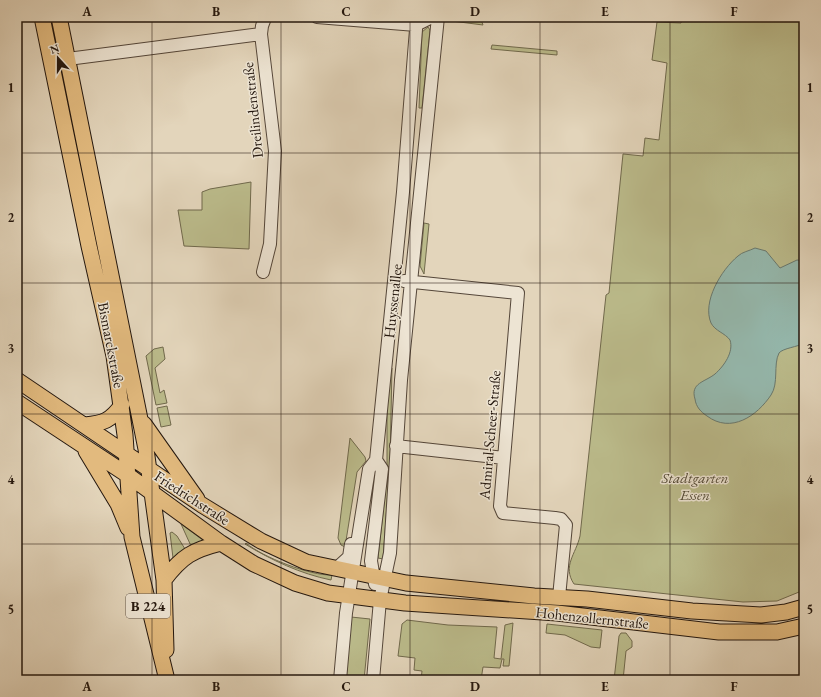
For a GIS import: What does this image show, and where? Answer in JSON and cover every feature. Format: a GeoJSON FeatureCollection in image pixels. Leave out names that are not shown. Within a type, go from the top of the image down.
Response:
{"type":"FeatureCollection","features":[{"type":"Feature","properties":{"kind":"main road","name":"Bismarckstraße"},"geometry":{"type":"LineString","coordinates":[[42,17],[89,246],[113,349],[122,405],[127,454],[132,537],[142,585],[167,677]]}},
{"type":"Feature","properties":{"kind":"main road","name":"Bismarckstraße"},"geometry":{"type":"LineString","coordinates":[[59,17],[150,470],[164,580],[167,677]]}},
{"type":"Feature","properties":{"kind":"main road","name":"Friedrichstraße"},"geometry":{"type":"LineString","coordinates":[[17,380],[202,506],[242,530],[279,550],[306,562],[337,568],[351,584],[379,586]]}},
{"type":"Feature","properties":{"kind":"main road","name":"Friedrichstraße"},"geometry":{"type":"LineString","coordinates":[[17,402],[129,476],[221,543],[254,564],[295,583],[328,593],[351,584],[379,586]]}},
{"type":"Feature","properties":{"kind":"main road"},"geometry":{"type":"LineString","coordinates":[[85,425],[101,423],[111,418],[122,405]]}},
{"type":"Feature","properties":{"kind":"main road"},"geometry":{"type":"LineString","coordinates":[[141,420],[202,506]]}},
{"type":"Feature","properties":{"kind":"main road"},"geometry":{"type":"LineString","coordinates":[[84,447],[118,504],[132,537]]}},
{"type":"Feature","properties":{"kind":"main road"},"geometry":{"type":"LineString","coordinates":[[164,580],[174,566],[191,552],[221,543]]}},
{"type":"Feature","properties":{"kind":"main road","name":"Hohenzollernstraße"},"geometry":{"type":"LineString","coordinates":[[379,586],[413,583],[754,615],[786,612],[804,607]]}},
{"type":"Feature","properties":{"kind":"main road","name":"Hohenzollernstraße"},"geometry":{"type":"LineString","coordinates":[[379,586],[550,613],[719,632],[777,632],[804,626]]}},
{"type":"Feature","properties":{"kind":"street","name":"Dreilindenstraße"},"geometry":{"type":"LineString","coordinates":[[263,272],[270,244],[275,151],[261,34],[262,26],[266,17]]}},
{"type":"Feature","properties":{"kind":"street"},"geometry":{"type":"LineString","coordinates":[[317,17],[416,21],[432,17]]}},
{"type":"Feature","properties":{"kind":"street","name":"Huyssenallee"},"geometry":{"type":"LineString","coordinates":[[379,586],[390,553],[401,380],[438,17]]}},
{"type":"Feature","properties":{"kind":"street","name":"Huyssenallee"},"geometry":{"type":"LineString","coordinates":[[340,680],[341,655],[369,469],[376,460],[394,280],[416,21]]}},
{"type":"Feature","properties":{"kind":"street"},"geometry":{"type":"LineString","coordinates":[[51,61],[261,34]]}},
{"type":"Feature","properties":{"kind":"street"},"geometry":{"type":"LineString","coordinates":[[394,280],[411,282]]}},
{"type":"Feature","properties":{"kind":"street","name":"Admiral-Scheer-Straße"},"geometry":{"type":"LineString","coordinates":[[411,282],[518,293],[500,506],[503,513],[555,518],[561,520],[566,525],[559,597]]}},
{"type":"Feature","properties":{"kind":"street"},"geometry":{"type":"LineString","coordinates":[[396,446],[504,458]]}},
{"type":"Feature","properties":{"kind":"street"},"geometry":{"type":"LineString","coordinates":[[337,568],[349,557],[365,466],[376,460]]}},
{"type":"Feature","properties":{"kind":"street","name":"Huyssenallee"},"geometry":{"type":"LineString","coordinates":[[376,460],[382,469],[371,561],[379,586]]}},
{"type":"Feature","properties":{"kind":"street"},"geometry":{"type":"LineString","coordinates":[[373,680],[379,586]]}},
{"type":"Feature","properties":{"kind":"green space"},"geometry":{"type":"Polygon","coordinates":[[[444,17],[480,17],[483,25],[444,20],[444,17]]]}},
{"type":"Feature","properties":{"kind":"green space","name":"Stadtgarten Essen"},"geometry":{"type":"Polygon","coordinates":[[[682,17],[804,17],[804,590],[777,601],[743,602],[574,584],[569,571],[571,560],[580,536],[606,295],[609,293],[623,154],[643,156],[645,138],[659,140],[667,63],[652,60],[657,22],[681,23],[682,17]]]}},
{"type":"Feature","properties":{"kind":"green space"},"geometry":{"type":"Polygon","coordinates":[[[428,27],[430,30],[422,108],[419,108],[422,32],[428,27]]]}},
{"type":"Feature","properties":{"kind":"green space"},"geometry":{"type":"Polygon","coordinates":[[[492,45],[557,51],[557,55],[491,49],[492,45]]]}},
{"type":"Feature","properties":{"kind":"green space"},"geometry":{"type":"Polygon","coordinates":[[[251,182],[249,249],[184,246],[178,210],[202,210],[202,192],[210,189],[251,182]]]}},
{"type":"Feature","properties":{"kind":"green space"},"geometry":{"type":"Polygon","coordinates":[[[424,223],[429,224],[424,274],[420,266],[424,223]]]}},
{"type":"Feature","properties":{"kind":"green space"},"geometry":{"type":"Polygon","coordinates":[[[163,347],[165,359],[155,368],[160,393],[164,390],[167,403],[156,405],[146,356],[154,349],[163,347]]]}},
{"type":"Feature","properties":{"kind":"green space"},"geometry":{"type":"Polygon","coordinates":[[[390,368],[392,368],[390,463],[383,559],[378,558],[387,477],[387,397],[390,368]]]}},
{"type":"Feature","properties":{"kind":"green space"},"geometry":{"type":"Polygon","coordinates":[[[167,406],[171,425],[161,427],[157,408],[167,406]]]}},
{"type":"Feature","properties":{"kind":"green space"},"geometry":{"type":"Polygon","coordinates":[[[350,438],[365,457],[366,461],[357,472],[345,547],[341,545],[338,538],[350,438]]]}},
{"type":"Feature","properties":{"kind":"green space"},"geometry":{"type":"Polygon","coordinates":[[[181,524],[204,541],[191,546],[181,524]]]}},
{"type":"Feature","properties":{"kind":"green space"},"geometry":{"type":"Polygon","coordinates":[[[172,532],[177,536],[185,549],[173,558],[170,533],[172,532]]]}},
{"type":"Feature","properties":{"kind":"green space"},"geometry":{"type":"Polygon","coordinates":[[[246,543],[263,554],[287,565],[312,572],[332,575],[331,580],[286,566],[255,550],[245,544],[246,543]]]}},
{"type":"Feature","properties":{"kind":"green space"},"geometry":{"type":"Polygon","coordinates":[[[351,617],[370,619],[364,680],[346,680],[351,617]]]}},
{"type":"Feature","properties":{"kind":"green space"},"geometry":{"type":"Polygon","coordinates":[[[407,620],[448,625],[497,627],[494,658],[501,659],[505,625],[513,623],[509,666],[503,666],[504,659],[502,659],[500,668],[483,667],[481,680],[450,678],[449,680],[421,680],[422,671],[414,670],[415,658],[398,656],[402,624],[407,620]]]}},
{"type":"Feature","properties":{"kind":"green space"},"geometry":{"type":"Polygon","coordinates":[[[547,624],[602,630],[600,648],[591,647],[565,635],[546,633],[547,624]]]}},
{"type":"Feature","properties":{"kind":"green space"},"geometry":{"type":"Polygon","coordinates":[[[621,633],[626,633],[632,641],[632,647],[626,651],[623,680],[614,680],[619,636],[621,633]]]}},
{"type":"Feature","properties":{"kind":"water"},"geometry":{"type":"Polygon","coordinates":[[[755,248],[766,251],[780,268],[797,260],[804,261],[804,343],[779,353],[776,363],[775,385],[771,395],[765,403],[751,416],[743,420],[734,423],[725,423],[716,421],[701,411],[698,407],[694,394],[696,386],[715,374],[725,363],[731,349],[730,340],[717,330],[711,323],[709,306],[711,296],[725,269],[742,253],[755,248]]]}}]}
